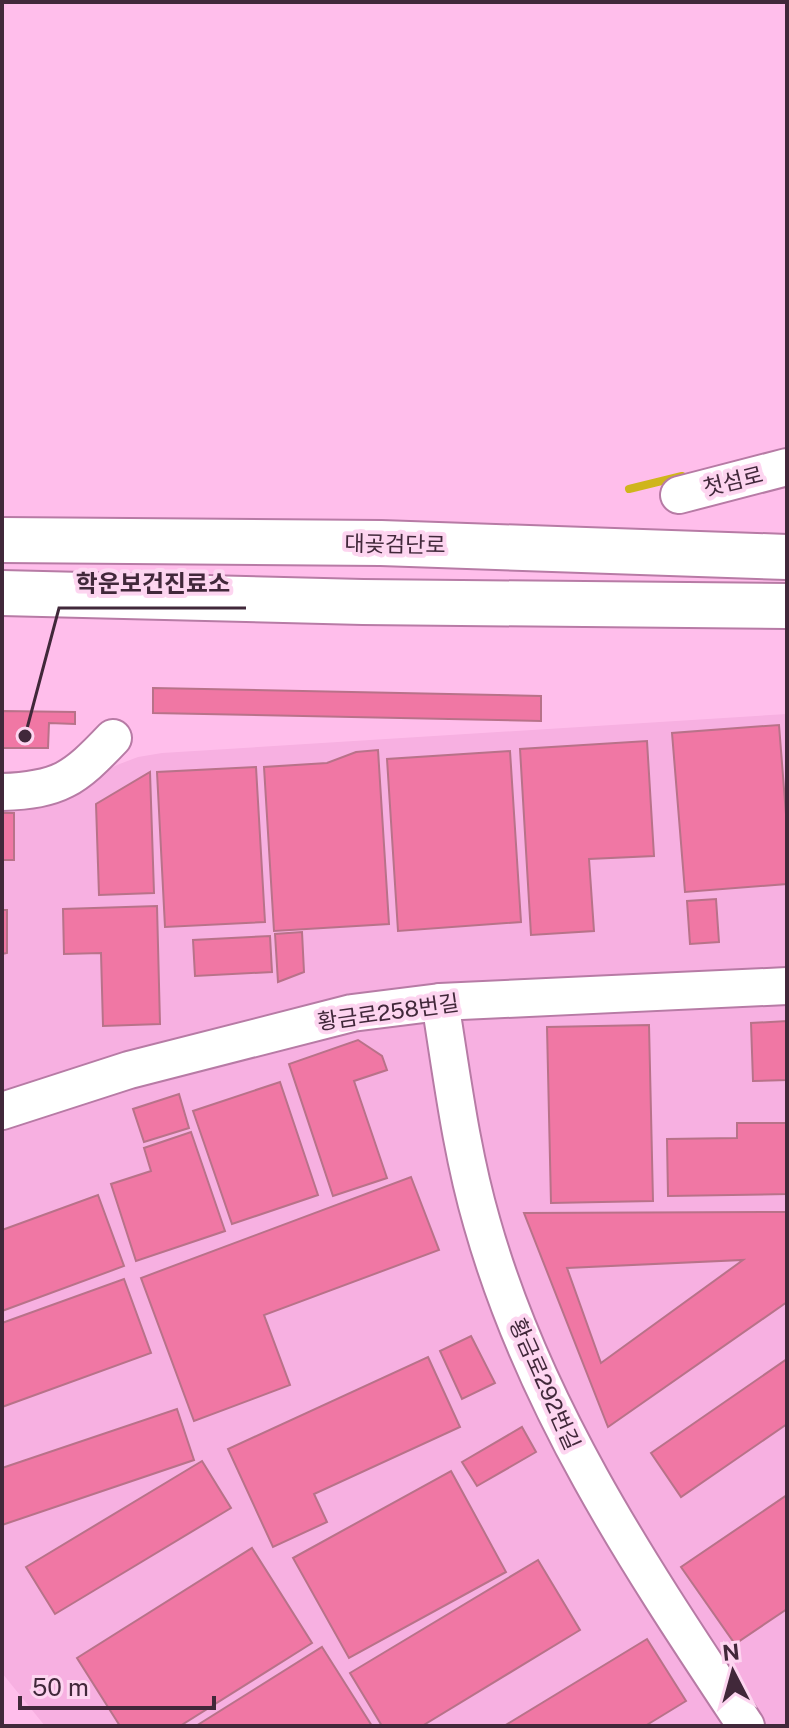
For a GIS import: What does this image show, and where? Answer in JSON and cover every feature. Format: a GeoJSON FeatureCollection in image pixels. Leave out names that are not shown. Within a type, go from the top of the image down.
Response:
{"type":"FeatureCollection","features":[{"type":"Feature","properties":{"kind":"main road","name":"대곶검단로"},"geometry":{"type":"LineString","coordinates":[[2,540],[381,543],[787,557]]}},
{"type":"Feature","properties":{"kind":"main road"},"geometry":{"type":"LineString","coordinates":[[2,593],[363,602],[787,606]]}},
{"type":"Feature","properties":{"kind":"street","name":"첫섬로"},"geometry":{"type":"LineString","coordinates":[[679,495],[787,467]]}},
{"type":"Feature","properties":{"kind":"street"},"geometry":{"type":"LineString","coordinates":[[2,792],[56,786],[82,770],[113,738]]}},
{"type":"Feature","properties":{"kind":"street","name":"황금로258번길"},"geometry":{"type":"LineString","coordinates":[[2,1111],[129,1070],[352,1013],[440,1002],[787,986]]}},
{"type":"Feature","properties":{"kind":"street","name":"황금로292번길"},"geometry":{"type":"LineString","coordinates":[[440,1002],[459,1121],[481,1222],[535,1368],[606,1510],[746,1726]]}},
{"type":"Feature","properties":{"kind":"shaded area"},"geometry":{"type":"Polygon","coordinates":[[[787,714],[787,1726],[45,1726],[2,1673],[2,799],[62,793],[117,765],[162,753],[787,714]]]}},
{"type":"Feature","properties":{"kind":"building"},"geometry":{"type":"Polygon","coordinates":[[[153,688],[541,696],[541,721],[153,713],[153,688]]]}},
{"type":"Feature","properties":{"kind":"building"},"geometry":{"type":"Polygon","coordinates":[[[2,711],[75,712],[75,724],[49,723],[48,748],[2,748],[2,711]]]}},
{"type":"Feature","properties":{"kind":"building"},"geometry":{"type":"Polygon","coordinates":[[[779,725],[787,827],[787,884],[685,892],[672,733],[779,725]]]}},
{"type":"Feature","properties":{"kind":"building"},"geometry":{"type":"Polygon","coordinates":[[[647,741],[654,856],[589,859],[594,931],[531,935],[520,749],[647,741]]]}},
{"type":"Feature","properties":{"kind":"building"},"geometry":{"type":"Polygon","coordinates":[[[378,750],[389,924],[274,931],[264,767],[327,763],[356,752],[378,750]]]}},
{"type":"Feature","properties":{"kind":"building"},"geometry":{"type":"Polygon","coordinates":[[[510,751],[521,922],[398,931],[387,759],[510,751]]]}},
{"type":"Feature","properties":{"kind":"building"},"geometry":{"type":"Polygon","coordinates":[[[256,767],[265,922],[165,927],[157,772],[256,767]]]}},
{"type":"Feature","properties":{"kind":"building"},"geometry":{"type":"Polygon","coordinates":[[[150,772],[154,893],[99,895],[96,804],[150,772]]]}},
{"type":"Feature","properties":{"kind":"building"},"geometry":{"type":"Polygon","coordinates":[[[2,813],[14,813],[14,860],[2,860],[2,813]]]}},
{"type":"Feature","properties":{"kind":"building"},"geometry":{"type":"Polygon","coordinates":[[[716,899],[719,942],[690,944],[687,901],[716,899]]]}},
{"type":"Feature","properties":{"kind":"building"},"geometry":{"type":"Polygon","coordinates":[[[157,906],[160,1024],[103,1026],[101,953],[64,954],[63,909],[157,906]]]}},
{"type":"Feature","properties":{"kind":"building"},"geometry":{"type":"Polygon","coordinates":[[[2,910],[7,910],[7,953],[2,954],[2,910]]]}},
{"type":"Feature","properties":{"kind":"building"},"geometry":{"type":"Polygon","coordinates":[[[302,932],[304,972],[278,982],[275,934],[302,932]]]}},
{"type":"Feature","properties":{"kind":"building"},"geometry":{"type":"Polygon","coordinates":[[[270,936],[272,972],[195,976],[193,940],[270,936]]]}},
{"type":"Feature","properties":{"kind":"building"},"geometry":{"type":"Polygon","coordinates":[[[787,1021],[787,1080],[753,1081],[751,1023],[787,1021]]]}},
{"type":"Feature","properties":{"kind":"building"},"geometry":{"type":"Polygon","coordinates":[[[649,1025],[653,1201],[551,1203],[547,1027],[649,1025]]]}},
{"type":"Feature","properties":{"kind":"building"},"geometry":{"type":"Polygon","coordinates":[[[358,1040],[382,1056],[387,1070],[354,1081],[387,1178],[333,1196],[289,1064],[358,1040]]]}},
{"type":"Feature","properties":{"kind":"building"},"geometry":{"type":"Polygon","coordinates":[[[280,1082],[318,1195],[232,1224],[193,1111],[280,1082]]]}},
{"type":"Feature","properties":{"kind":"building"},"geometry":{"type":"Polygon","coordinates":[[[179,1094],[189,1128],[144,1142],[133,1109],[179,1094]]]}},
{"type":"Feature","properties":{"kind":"building"},"geometry":{"type":"Polygon","coordinates":[[[737,1123],[787,1123],[787,1194],[668,1196],[667,1139],[737,1138],[737,1123]]]}},
{"type":"Feature","properties":{"kind":"building"},"geometry":{"type":"Polygon","coordinates":[[[191,1132],[225,1231],[136,1261],[111,1184],[151,1171],[144,1148],[191,1132]]]}},
{"type":"Feature","properties":{"kind":"building"},"geometry":{"type":"Polygon","coordinates":[[[411,1177],[439,1250],[264,1315],[290,1385],[194,1421],[141,1278],[411,1177]]]}},
{"type":"Feature","properties":{"kind":"building"},"geometry":{"type":"Polygon","coordinates":[[[98,1195],[124,1266],[2,1311],[2,1230],[98,1195]]]}},
{"type":"Feature","properties":{"kind":"building"},"geometry":{"type":"Polygon","coordinates":[[[787,1212],[787,1302],[608,1427],[524,1213],[787,1212]],[[743,1260],[567,1268],[601,1363],[743,1260]]]}},
{"type":"Feature","properties":{"kind":"building"},"geometry":{"type":"Polygon","coordinates":[[[124,1279],[151,1353],[2,1407],[2,1323],[124,1279]]]}},
{"type":"Feature","properties":{"kind":"building"},"geometry":{"type":"Polygon","coordinates":[[[471,1336],[495,1383],[462,1399],[440,1351],[471,1336]]]}},
{"type":"Feature","properties":{"kind":"building"},"geometry":{"type":"Polygon","coordinates":[[[428,1357],[460,1427],[314,1494],[327,1522],[273,1547],[228,1449],[428,1357]]]}},
{"type":"Feature","properties":{"kind":"building"},"geometry":{"type":"Polygon","coordinates":[[[787,1359],[787,1424],[681,1497],[651,1453],[787,1359]]]}},
{"type":"Feature","properties":{"kind":"building"},"geometry":{"type":"Polygon","coordinates":[[[177,1409],[194,1460],[2,1525],[2,1468],[177,1409]]]}},
{"type":"Feature","properties":{"kind":"building"},"geometry":{"type":"Polygon","coordinates":[[[522,1427],[536,1452],[477,1486],[462,1462],[522,1427]]]}},
{"type":"Feature","properties":{"kind":"building"},"geometry":{"type":"Polygon","coordinates":[[[202,1461],[231,1508],[55,1614],[26,1567],[202,1461]]]}},
{"type":"Feature","properties":{"kind":"building"},"geometry":{"type":"Polygon","coordinates":[[[451,1471],[506,1572],[349,1658],[293,1558],[451,1471]]]}},
{"type":"Feature","properties":{"kind":"building"},"geometry":{"type":"Polygon","coordinates":[[[787,1495],[787,1609],[735,1644],[681,1567],[787,1495]]]}},
{"type":"Feature","properties":{"kind":"building"},"geometry":{"type":"Polygon","coordinates":[[[252,1548],[312,1643],[180,1726],[120,1726],[77,1658],[252,1548]]]}},
{"type":"Feature","properties":{"kind":"building"},"geometry":{"type":"Polygon","coordinates":[[[538,1560],[580,1630],[422,1726],[382,1726],[350,1673],[538,1560]]]}},
{"type":"Feature","properties":{"kind":"building"},"geometry":{"type":"Polygon","coordinates":[[[647,1639],[686,1701],[645,1726],[504,1726],[647,1639]]]}},
{"type":"Feature","properties":{"kind":"building"},"geometry":{"type":"Polygon","coordinates":[[[322,1647],[372,1726],[196,1726],[322,1647]]]}},
{"type":"Feature","properties":{"kind":"waterway"},"geometry":{"type":"LineString","coordinates":[[629,489],[682,476]]}},
{"type":"Feature","properties":{"kind":"place","name":"학운보건진료소"},"geometry":{"type":"Point","coordinates":[25,736]}}]}
